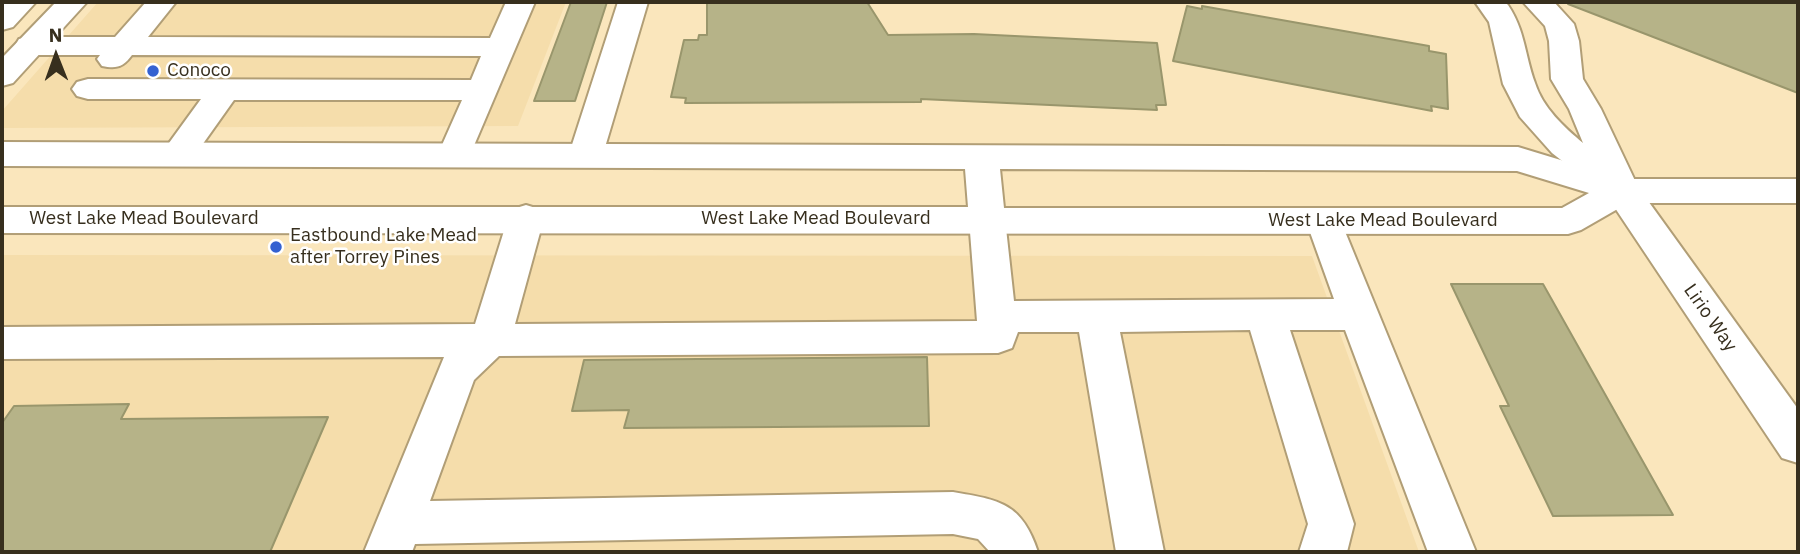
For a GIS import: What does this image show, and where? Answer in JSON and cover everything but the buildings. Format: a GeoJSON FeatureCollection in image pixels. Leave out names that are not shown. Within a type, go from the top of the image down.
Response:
{"type":"FeatureCollection","features":[{"type":"Feature","properties":{"kind":"main road"},"geometry":{"type":"LineString","coordinates":[[2,21],[21,2]]}},
{"type":"Feature","properties":{"kind":"main road"},"geometry":{"type":"LineString","coordinates":[[2,76],[72,2]]}},
{"type":"Feature","properties":{"kind":"main road"},"geometry":{"type":"LineString","coordinates":[[161,2],[88,89],[483,90]]}},
{"type":"Feature","properties":{"kind":"main road"},"geometry":{"type":"LineString","coordinates":[[455,154],[520,2]]}},
{"type":"Feature","properties":{"kind":"main road"},"geometry":{"type":"LineString","coordinates":[[586,154],[633,2]]}},
{"type":"Feature","properties":{"kind":"main road"},"geometry":{"type":"LineString","coordinates":[[1489,2],[1498,9],[1508,30],[1514,69],[1524,96],[1547,130],[1622,191]]}},
{"type":"Feature","properties":{"kind":"main road"},"geometry":{"type":"LineString","coordinates":[[1538,2],[1559,23],[1564,41],[1567,79],[1585,109],[1622,191]]}},
{"type":"Feature","properties":{"kind":"main road"},"geometry":{"type":"LineString","coordinates":[[30,46],[501,47]]}},
{"type":"Feature","properties":{"kind":"main road"},"geometry":{"type":"LineString","coordinates":[[1514,69],[1567,79]]}},
{"type":"Feature","properties":{"kind":"main road"},"geometry":{"type":"LineString","coordinates":[[178,154],[225,89]]}},
{"type":"Feature","properties":{"kind":"main road","name":"West Lake Mead Boulevard"},"geometry":{"type":"LineString","coordinates":[[2,154],[1518,159],[1622,191],[1798,191]]}},
{"type":"Feature","properties":{"kind":"main road"},"geometry":{"type":"LineString","coordinates":[[2,343],[998,337],[981,156]]}},
{"type":"Feature","properties":{"kind":"main road","name":"West Lake Mead Boulevard"},"geometry":{"type":"LineString","coordinates":[[2,220],[526,218],[1568,221],[1622,191]]}},
{"type":"Feature","properties":{"kind":"main road","name":"Lirio Way"},"geometry":{"type":"LineString","coordinates":[[1622,191],[1798,444]]}},
{"type":"Feature","properties":{"kind":"main road"},"geometry":{"type":"LineString","coordinates":[[526,218],[490,340],[457,370],[394,538],[953,513],[991,521],[1010,536],[1014,552]]}},
{"type":"Feature","properties":{"kind":"main road"},"geometry":{"type":"LineString","coordinates":[[1325,221],[1452,552]]}},
{"type":"Feature","properties":{"kind":"main road"},"geometry":{"type":"LineString","coordinates":[[998,317],[1359,314]]}},
{"type":"Feature","properties":{"kind":"main road"},"geometry":{"type":"LineString","coordinates":[[1265,315],[1331,524],[1323,552]]}},
{"type":"Feature","properties":{"kind":"main road"},"geometry":{"type":"LineString","coordinates":[[1097,318],[1140,552]]}},
{"type":"Feature","properties":{"kind":"shaded area"},"geometry":{"type":"Polygon","coordinates":[[[98,2],[566,2],[518,126],[2,128],[2,111],[98,2]]]}},
{"type":"Feature","properties":{"kind":"shaded area"},"geometry":{"type":"Polygon","coordinates":[[[2,255],[1312,256],[1419,552],[2,552],[2,255]]]}},
{"type":"Feature","properties":{"kind":"place","name":"Conoco"},"geometry":{"type":"Point","coordinates":[153,71]}},
{"type":"Feature","properties":{"kind":"place","name":"Eastbound Lake Mead after Torrey Pines"},"geometry":{"type":"Point","coordinates":[276,247]}}]}
